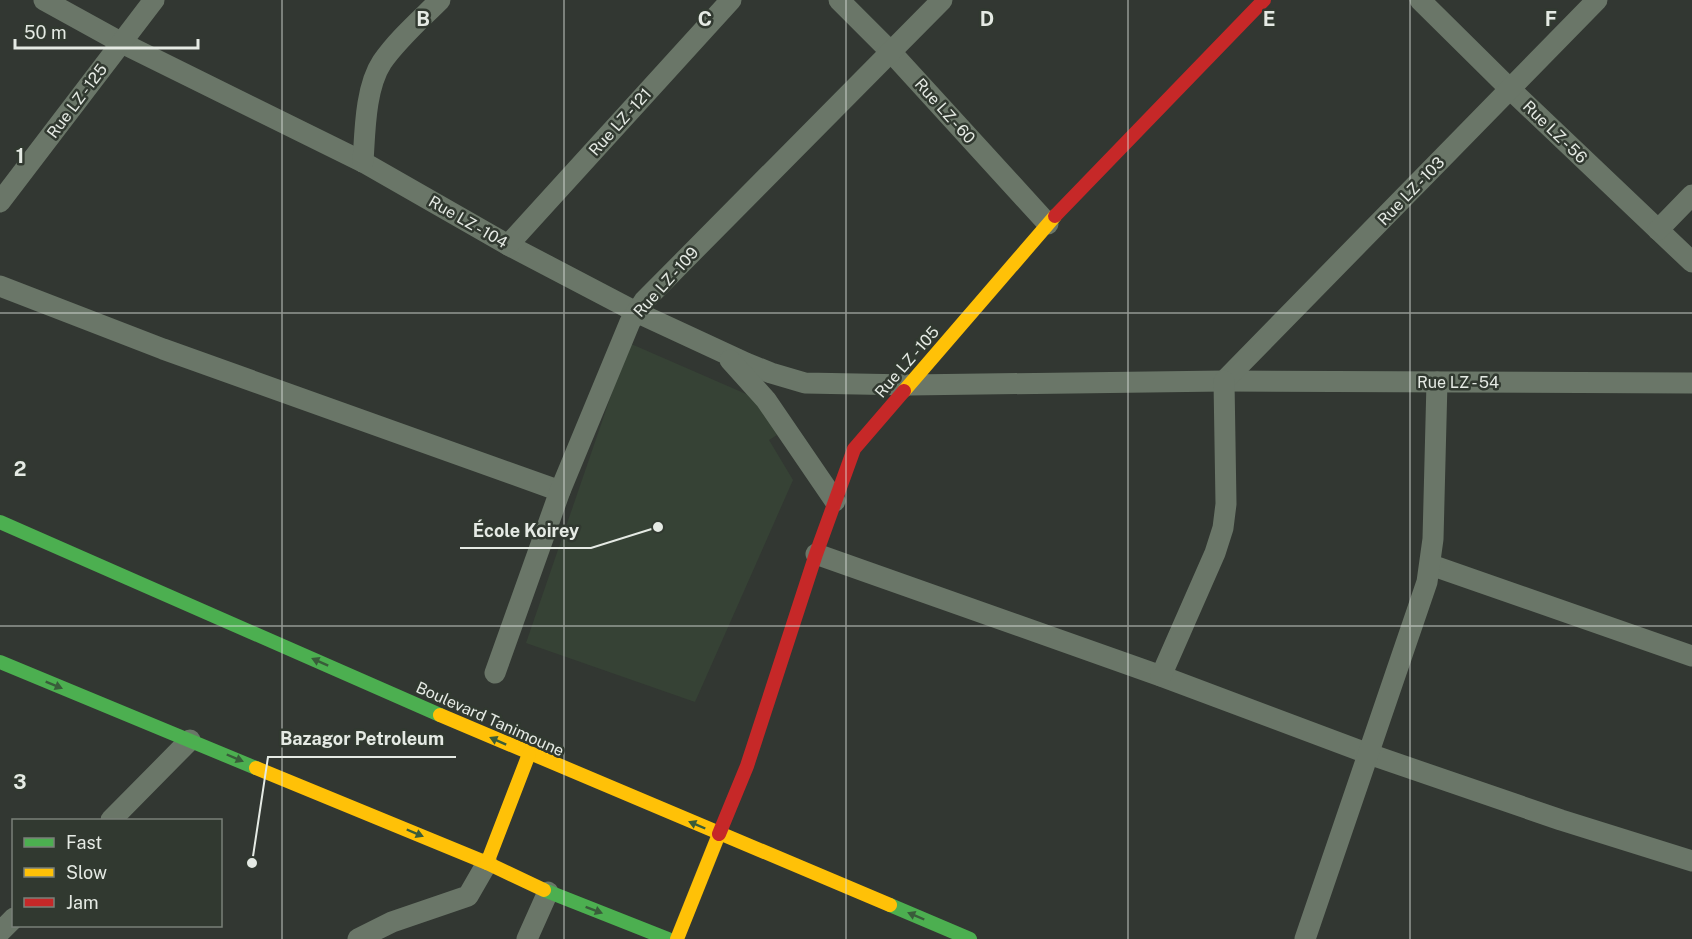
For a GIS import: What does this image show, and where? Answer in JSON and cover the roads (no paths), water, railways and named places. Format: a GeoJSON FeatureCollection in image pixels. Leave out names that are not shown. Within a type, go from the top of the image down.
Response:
{"type":"FeatureCollection","features":[{"type":"Feature","properties":{"kind":"main road","name":"Rue LZ - 105"},"geometry":{"type":"LineString","coordinates":[[677,939],[747,766],[816,554],[854,449],[1048,224],[1264,0]]}},
{"type":"Feature","properties":{"kind":"main road","name":"Boulevard Tanimoune"},"geometry":{"type":"LineString","coordinates":[[0,522],[529,754],[970,939]]}},
{"type":"Feature","properties":{"kind":"main road"},"geometry":{"type":"LineString","coordinates":[[2,667],[190,740],[487,863],[548,892],[668,939]]}},
{"type":"Feature","properties":{"kind":"main road"},"geometry":{"type":"LineString","coordinates":[[487,863],[529,754]]}},
{"type":"Feature","properties":{"kind":"street","name":"Rue LZ - 104"},"geometry":{"type":"LineString","coordinates":[[44,0],[122,43],[363,162],[508,245],[636,312],[771,374],[805,383],[909,386]]}},
{"type":"Feature","properties":{"kind":"street","name":"Rue LZ - 125"},"geometry":{"type":"LineString","coordinates":[[0,202],[154,0]]}},
{"type":"Feature","properties":{"kind":"street"},"geometry":{"type":"LineString","coordinates":[[363,162],[367,111],[373,83],[381,63],[440,0]]}},
{"type":"Feature","properties":{"kind":"street","name":"Rue LZ - 121"},"geometry":{"type":"LineString","coordinates":[[508,245],[732,0]]}},
{"type":"Feature","properties":{"kind":"street","name":"Rue LZ - 60"},"geometry":{"type":"LineString","coordinates":[[839,0],[891,52],[1048,224]]}},
{"type":"Feature","properties":{"kind":"street","name":"Rue LZ - 109"},"geometry":{"type":"LineString","coordinates":[[495,673],[560,491],[636,312],[644,301],[942,0]]}},
{"type":"Feature","properties":{"kind":"street","name":"Rue LZ - 56"},"geometry":{"type":"LineString","coordinates":[[1420,0],[1692,262]]}},
{"type":"Feature","properties":{"kind":"street","name":"Rue LZ - 103"},"geometry":{"type":"LineString","coordinates":[[1224,381],[1597,0]]}},
{"type":"Feature","properties":{"kind":"street"},"geometry":{"type":"LineString","coordinates":[[1658,230],[1692,195]]}},
{"type":"Feature","properties":{"kind":"street"},"geometry":{"type":"LineString","coordinates":[[0,286],[163,350],[560,491]]}},
{"type":"Feature","properties":{"kind":"street"},"geometry":{"type":"LineString","coordinates":[[724,353],[766,400],[835,501]]}},
{"type":"Feature","properties":{"kind":"street"},"geometry":{"type":"LineString","coordinates":[[1161,676],[1215,553],[1222,528],[1226,504],[1224,381]]}},
{"type":"Feature","properties":{"kind":"street","name":"Rue LZ - 54"},"geometry":{"type":"LineString","coordinates":[[909,386],[1224,381],[1692,382]]}},
{"type":"Feature","properties":{"kind":"street"},"geometry":{"type":"LineString","coordinates":[[1305,939],[1427,582],[1433,539],[1437,382]]}},
{"type":"Feature","properties":{"kind":"street"},"geometry":{"type":"LineString","coordinates":[[816,554],[1161,676],[1369,754],[1561,820],[1692,861]]}},
{"type":"Feature","properties":{"kind":"street"},"geometry":{"type":"LineString","coordinates":[[1431,565],[1692,656]]}},
{"type":"Feature","properties":{"kind":"street"},"geometry":{"type":"LineString","coordinates":[[112,819],[190,740]]}},
{"type":"Feature","properties":{"kind":"street"},"geometry":{"type":"LineString","coordinates":[[358,939],[392,922],[468,896],[487,863]]}},
{"type":"Feature","properties":{"kind":"street"},"geometry":{"type":"LineString","coordinates":[[527,939],[548,892]]}},
{"type":"Feature","properties":{"kind":"street"},"geometry":{"type":"LineString","coordinates":[[0,932],[12,920]]}},
{"type":"Feature","properties":{"kind":"place","name":"École Koirey"},"geometry":{"type":"Point","coordinates":[658,527]}},
{"type":"Feature","properties":{"kind":"place","name":"Bazagor Petroleum"},"geometry":{"type":"Point","coordinates":[252,863]}}]}
